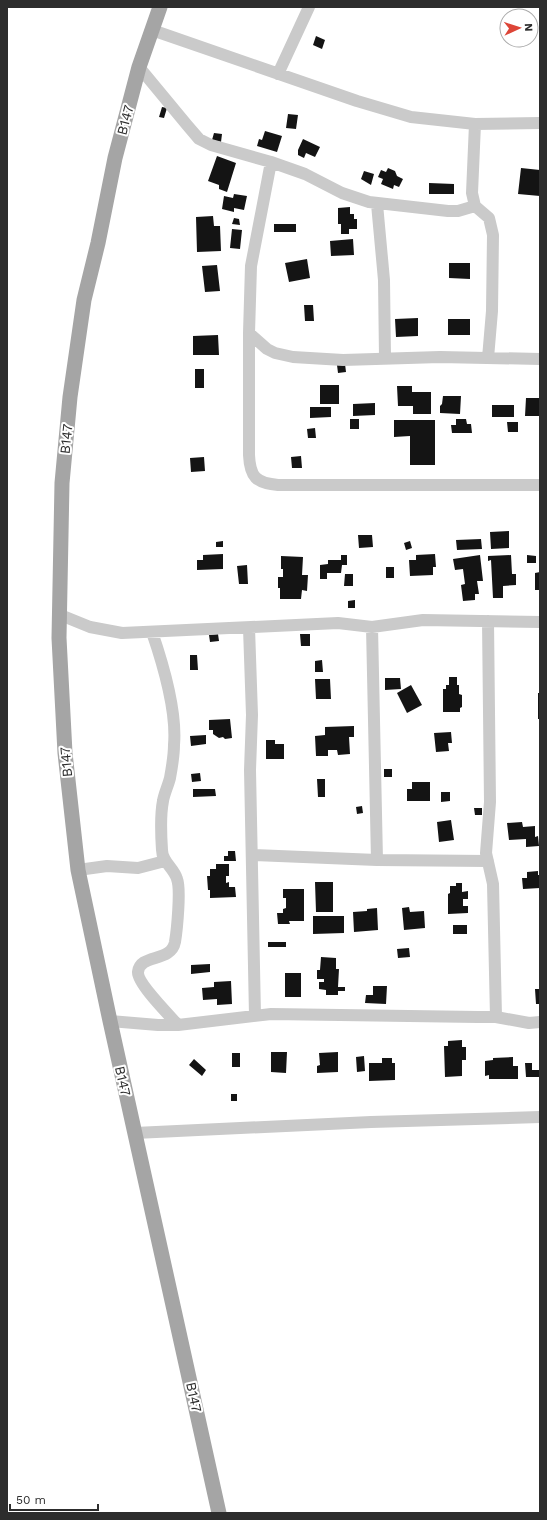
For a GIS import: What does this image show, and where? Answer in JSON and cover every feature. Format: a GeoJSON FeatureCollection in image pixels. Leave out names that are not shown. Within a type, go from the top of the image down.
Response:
{"type":"FeatureCollection","features":[{"type":"Feature","properties":{"kind":"main road","name":"B147"},"geometry":{"type":"LineString","coordinates":[[160,7],[139,67],[114,158],[98,243],[84,300],[70,397],[62,483],[58,614],[60,673],[65,753],[78,870],[219,1513]]}},
{"type":"Feature","properties":{"kind":"street"},"geometry":{"type":"LineString","coordinates":[[278,74],[309,7]]}},
{"type":"Feature","properties":{"kind":"street"},"geometry":{"type":"LineString","coordinates":[[152,30],[357,101],[411,117],[475,124],[540,123]]}},
{"type":"Feature","properties":{"kind":"street"},"geometry":{"type":"LineString","coordinates":[[139,67],[173,110],[199,139],[211,145],[305,174],[342,193],[377,204],[448,211],[458,211],[475,206]]}},
{"type":"Feature","properties":{"kind":"street"},"geometry":{"type":"LineString","coordinates":[[475,124],[472,194],[475,206],[489,218],[493,235],[492,311],[488,358]]}},
{"type":"Feature","properties":{"kind":"street"},"geometry":{"type":"LineString","coordinates":[[270,162],[251,266],[249,333],[249,463],[255,479],[261,483],[278,485],[540,485]]}},
{"type":"Feature","properties":{"kind":"street"},"geometry":{"type":"LineString","coordinates":[[377,204],[384,280],[385,358]]}},
{"type":"Feature","properties":{"kind":"street"},"geometry":{"type":"LineString","coordinates":[[249,333],[275,353],[293,357],[337,360],[385,358],[540,359]]}},
{"type":"Feature","properties":{"kind":"street"},"geometry":{"type":"LineString","coordinates":[[58,614],[100,630],[122,633],[338,624],[372,627],[423,620],[540,622]]}},
{"type":"Feature","properties":{"kind":"street"},"geometry":{"type":"LineString","coordinates":[[488,621],[490,802],[487,840],[488,861],[493,884],[496,1017]]}},
{"type":"Feature","properties":{"kind":"street"},"geometry":{"type":"LineString","coordinates":[[372,627],[377,860]]}},
{"type":"Feature","properties":{"kind":"street"},"geometry":{"type":"LineString","coordinates":[[249,628],[252,715],[250,770],[253,855],[255,1016]]}},
{"type":"Feature","properties":{"kind":"street"},"geometry":{"type":"LineString","coordinates":[[152,632],[162,664],[174,730],[173,757],[170,778],[162,809],[162,852],[165,861],[178,879],[178,909],[175,943],[168,954],[148,960],[141,965],[138,972],[138,977],[143,986],[178,1025]]}},
{"type":"Feature","properties":{"kind":"street"},"geometry":{"type":"LineString","coordinates":[[253,855],[377,860],[488,861]]}},
{"type":"Feature","properties":{"kind":"street"},"geometry":{"type":"LineString","coordinates":[[78,870],[107,866],[138,868],[165,861]]}},
{"type":"Feature","properties":{"kind":"street"},"geometry":{"type":"LineString","coordinates":[[110,1021],[178,1025],[278,1014],[496,1017],[519,1022],[540,1022]]}},
{"type":"Feature","properties":{"kind":"street"},"geometry":{"type":"LineString","coordinates":[[136,1133],[371,1122],[540,1117]]}},
{"type":"Feature","properties":{"kind":"building"},"geometry":{"type":"Polygon","coordinates":[[[316,36],[325,40],[322,49],[313,45],[316,36]]]}},
{"type":"Feature","properties":{"kind":"building"},"geometry":{"type":"Polygon","coordinates":[[[162,107],[167,108],[164,118],[159,117],[162,107]]]}},
{"type":"Feature","properties":{"kind":"building"},"geometry":{"type":"Polygon","coordinates":[[[288,114],[298,115],[296,129],[286,128],[288,114]]]}},
{"type":"Feature","properties":{"kind":"building"},"geometry":{"type":"Polygon","coordinates":[[[265,131],[282,136],[277,152],[257,146],[259,139],[262,140],[265,131]]]}},
{"type":"Feature","properties":{"kind":"building"},"geometry":{"type":"Polygon","coordinates":[[[214,133],[222,134],[221,142],[212,140],[214,133]]]}},
{"type":"Feature","properties":{"kind":"building"},"geometry":{"type":"Polygon","coordinates":[[[303,139],[320,147],[315,157],[306,153],[304,158],[298,155],[298,150],[303,139]]]}},
{"type":"Feature","properties":{"kind":"building"},"geometry":{"type":"Polygon","coordinates":[[[217,156],[236,163],[227,192],[219,189],[219,185],[208,181],[217,156]]]}},
{"type":"Feature","properties":{"kind":"building"},"geometry":{"type":"Polygon","coordinates":[[[388,168],[395,171],[397,176],[403,179],[399,187],[394,185],[393,189],[381,184],[383,179],[378,177],[381,170],[386,172],[388,168]]]}},
{"type":"Feature","properties":{"kind":"building"},"geometry":{"type":"Polygon","coordinates":[[[521,168],[540,170],[540,196],[518,194],[521,168]]]}},
{"type":"Feature","properties":{"kind":"building"},"geometry":{"type":"Polygon","coordinates":[[[364,171],[374,174],[371,185],[361,179],[364,171]]]}},
{"type":"Feature","properties":{"kind":"building"},"geometry":{"type":"Polygon","coordinates":[[[429,183],[454,184],[454,194],[429,194],[429,183]]]}},
{"type":"Feature","properties":{"kind":"building"},"geometry":{"type":"Polygon","coordinates":[[[234,194],[247,196],[244,210],[234,208],[234,212],[222,209],[224,196],[233,198],[234,194]]]}},
{"type":"Feature","properties":{"kind":"building"},"geometry":{"type":"Polygon","coordinates":[[[350,207],[350,214],[354,214],[354,219],[357,219],[357,229],[349,229],[349,234],[341,234],[341,224],[338,224],[338,208],[350,207]]]}},
{"type":"Feature","properties":{"kind":"building"},"geometry":{"type":"Polygon","coordinates":[[[213,216],[214,226],[220,226],[221,251],[197,252],[196,217],[213,216]]]}},
{"type":"Feature","properties":{"kind":"building"},"geometry":{"type":"Polygon","coordinates":[[[234,218],[239,219],[240,225],[232,224],[234,218]]]}},
{"type":"Feature","properties":{"kind":"building"},"geometry":{"type":"Polygon","coordinates":[[[274,224],[296,224],[296,232],[274,232],[274,224]]]}},
{"type":"Feature","properties":{"kind":"building"},"geometry":{"type":"Polygon","coordinates":[[[232,229],[242,230],[240,249],[230,248],[232,229]]]}},
{"type":"Feature","properties":{"kind":"building"},"geometry":{"type":"Polygon","coordinates":[[[353,239],[354,255],[331,256],[330,241],[353,239]]]}},
{"type":"Feature","properties":{"kind":"building"},"geometry":{"type":"Polygon","coordinates":[[[307,259],[310,278],[289,282],[285,263],[307,259]]]}},
{"type":"Feature","properties":{"kind":"building"},"geometry":{"type":"Polygon","coordinates":[[[449,263],[470,263],[470,279],[449,278],[449,263]]]}},
{"type":"Feature","properties":{"kind":"building"},"geometry":{"type":"Polygon","coordinates":[[[217,265],[220,291],[205,292],[202,266],[217,265]]]}},
{"type":"Feature","properties":{"kind":"building"},"geometry":{"type":"Polygon","coordinates":[[[304,305],[313,305],[314,321],[305,321],[304,305]]]}},
{"type":"Feature","properties":{"kind":"building"},"geometry":{"type":"Polygon","coordinates":[[[418,318],[418,336],[396,337],[395,319],[418,318]]]}},
{"type":"Feature","properties":{"kind":"building"},"geometry":{"type":"Polygon","coordinates":[[[448,319],[470,319],[470,335],[448,335],[448,319]]]}},
{"type":"Feature","properties":{"kind":"building"},"geometry":{"type":"Polygon","coordinates":[[[218,335],[219,355],[193,355],[193,336],[218,335]]]}},
{"type":"Feature","properties":{"kind":"building"},"geometry":{"type":"Polygon","coordinates":[[[345,364],[346,372],[338,373],[337,365],[345,364]]]}},
{"type":"Feature","properties":{"kind":"building"},"geometry":{"type":"Polygon","coordinates":[[[195,369],[204,369],[204,388],[195,388],[195,369]]]}},
{"type":"Feature","properties":{"kind":"building"},"geometry":{"type":"Polygon","coordinates":[[[320,385],[339,385],[339,404],[320,404],[320,385]]]}},
{"type":"Feature","properties":{"kind":"building"},"geometry":{"type":"Polygon","coordinates":[[[397,386],[412,386],[412,392],[431,392],[431,414],[413,414],[413,406],[398,406],[397,386]]]}},
{"type":"Feature","properties":{"kind":"building"},"geometry":{"type":"Polygon","coordinates":[[[443,396],[461,396],[460,414],[440,413],[440,406],[442,404],[443,396]]]}},
{"type":"Feature","properties":{"kind":"building"},"geometry":{"type":"Polygon","coordinates":[[[526,398],[540,398],[540,416],[525,416],[526,398]]]}},
{"type":"Feature","properties":{"kind":"building"},"geometry":{"type":"Polygon","coordinates":[[[375,403],[375,415],[353,416],[353,404],[375,403]]]}},
{"type":"Feature","properties":{"kind":"building"},"geometry":{"type":"Polygon","coordinates":[[[492,405],[514,405],[514,417],[492,417],[492,405]]]}},
{"type":"Feature","properties":{"kind":"building"},"geometry":{"type":"Polygon","coordinates":[[[310,407],[331,407],[331,417],[310,418],[310,407]]]}},
{"type":"Feature","properties":{"kind":"building"},"geometry":{"type":"Polygon","coordinates":[[[350,419],[359,419],[359,429],[350,429],[350,419]]]}},
{"type":"Feature","properties":{"kind":"building"},"geometry":{"type":"Polygon","coordinates":[[[456,419],[466,419],[467,424],[471,424],[472,433],[452,433],[451,425],[456,425],[456,419]]]}},
{"type":"Feature","properties":{"kind":"building"},"geometry":{"type":"Polygon","coordinates":[[[394,420],[435,420],[435,465],[410,465],[410,436],[394,437],[394,420]]]}},
{"type":"Feature","properties":{"kind":"building"},"geometry":{"type":"Polygon","coordinates":[[[507,422],[518,422],[518,432],[508,432],[507,422]]]}},
{"type":"Feature","properties":{"kind":"building"},"geometry":{"type":"Polygon","coordinates":[[[315,428],[316,438],[308,438],[307,429],[315,428]]]}},
{"type":"Feature","properties":{"kind":"building"},"geometry":{"type":"Polygon","coordinates":[[[301,456],[302,468],[292,468],[291,457],[301,456]]]}},
{"type":"Feature","properties":{"kind":"building"},"geometry":{"type":"Polygon","coordinates":[[[204,457],[205,471],[191,472],[190,458],[204,457]]]}},
{"type":"Feature","properties":{"kind":"building"},"geometry":{"type":"Polygon","coordinates":[[[509,531],[509,548],[491,549],[490,532],[509,531]]]}},
{"type":"Feature","properties":{"kind":"building"},"geometry":{"type":"Polygon","coordinates":[[[358,535],[372,535],[373,547],[359,548],[358,535]]]}},
{"type":"Feature","properties":{"kind":"building"},"geometry":{"type":"Polygon","coordinates":[[[481,539],[482,549],[457,550],[456,540],[481,539]]]}},
{"type":"Feature","properties":{"kind":"building"},"geometry":{"type":"Polygon","coordinates":[[[223,541],[223,547],[216,547],[216,542],[223,541]]]}},
{"type":"Feature","properties":{"kind":"building"},"geometry":{"type":"Polygon","coordinates":[[[410,541],[412,548],[406,550],[404,543],[410,541]]]}},
{"type":"Feature","properties":{"kind":"building"},"geometry":{"type":"Polygon","coordinates":[[[223,554],[223,569],[197,570],[197,560],[203,560],[203,555],[223,554]]]}},
{"type":"Feature","properties":{"kind":"building"},"geometry":{"type":"Polygon","coordinates":[[[435,554],[436,567],[433,567],[433,575],[410,576],[409,560],[416,560],[416,555],[435,554]]]}},
{"type":"Feature","properties":{"kind":"building"},"geometry":{"type":"Polygon","coordinates":[[[341,555],[347,555],[347,565],[342,565],[341,573],[327,573],[327,579],[320,579],[320,565],[328,564],[328,560],[341,560],[341,555]]]}},
{"type":"Feature","properties":{"kind":"building"},"geometry":{"type":"Polygon","coordinates":[[[480,555],[483,581],[477,581],[479,594],[475,594],[475,600],[463,601],[461,585],[465,584],[463,569],[455,570],[453,559],[480,555]]]}},
{"type":"Feature","properties":{"kind":"building"},"geometry":{"type":"Polygon","coordinates":[[[511,555],[512,574],[516,574],[516,585],[503,586],[503,598],[493,598],[491,560],[488,561],[488,556],[511,555]]]}},
{"type":"Feature","properties":{"kind":"building"},"geometry":{"type":"Polygon","coordinates":[[[527,555],[536,556],[536,563],[527,563],[527,555]]]}},
{"type":"Feature","properties":{"kind":"building"},"geometry":{"type":"Polygon","coordinates":[[[281,556],[303,557],[302,575],[308,575],[307,591],[302,590],[301,599],[280,599],[278,577],[283,577],[283,569],[281,569],[281,556]]]}},
{"type":"Feature","properties":{"kind":"building"},"geometry":{"type":"Polygon","coordinates":[[[247,565],[248,584],[239,584],[237,566],[247,565]]]}},
{"type":"Feature","properties":{"kind":"building"},"geometry":{"type":"Polygon","coordinates":[[[386,567],[394,567],[394,578],[386,578],[386,567]]]}},
{"type":"Feature","properties":{"kind":"building"},"geometry":{"type":"Polygon","coordinates":[[[540,572],[540,590],[535,590],[535,573],[540,572]]]}},
{"type":"Feature","properties":{"kind":"building"},"geometry":{"type":"Polygon","coordinates":[[[345,574],[353,574],[353,586],[344,586],[345,574]]]}},
{"type":"Feature","properties":{"kind":"building"},"geometry":{"type":"Polygon","coordinates":[[[355,600],[355,608],[348,608],[348,601],[355,600]]]}},
{"type":"Feature","properties":{"kind":"building"},"geometry":{"type":"Polygon","coordinates":[[[218,634],[219,641],[210,642],[209,635],[218,634]]]}},
{"type":"Feature","properties":{"kind":"building"},"geometry":{"type":"Polygon","coordinates":[[[300,634],[310,634],[310,646],[301,646],[300,634]]]}},
{"type":"Feature","properties":{"kind":"building"},"geometry":{"type":"Polygon","coordinates":[[[190,655],[197,655],[198,670],[190,670],[190,655]]]}},
{"type":"Feature","properties":{"kind":"building"},"geometry":{"type":"Polygon","coordinates":[[[322,660],[323,672],[315,672],[315,661],[322,660]]]}},
{"type":"Feature","properties":{"kind":"building"},"geometry":{"type":"Polygon","coordinates":[[[449,677],[457,677],[459,694],[462,695],[462,707],[460,708],[460,712],[443,712],[443,689],[446,689],[446,685],[449,685],[449,677]]]}},
{"type":"Feature","properties":{"kind":"building"},"geometry":{"type":"Polygon","coordinates":[[[385,678],[400,678],[401,689],[385,690],[385,678]]]}},
{"type":"Feature","properties":{"kind":"building"},"geometry":{"type":"Polygon","coordinates":[[[315,679],[330,679],[331,699],[316,699],[315,679]]]}},
{"type":"Feature","properties":{"kind":"building"},"geometry":{"type":"Polygon","coordinates":[[[411,685],[422,705],[407,713],[397,693],[411,685]]]}},
{"type":"Feature","properties":{"kind":"building"},"geometry":{"type":"Polygon","coordinates":[[[538,693],[540,693],[540,719],[538,719],[538,693]]]}},
{"type":"Feature","properties":{"kind":"building"},"geometry":{"type":"Polygon","coordinates":[[[230,719],[232,738],[219,738],[213,734],[213,730],[209,730],[209,720],[230,719]]]}},
{"type":"Feature","properties":{"kind":"building"},"geometry":{"type":"Polygon","coordinates":[[[354,726],[354,737],[349,737],[350,754],[338,755],[337,750],[328,750],[328,756],[316,756],[315,736],[325,735],[325,727],[354,726]]]}},
{"type":"Feature","properties":{"kind":"building"},"geometry":{"type":"Polygon","coordinates":[[[451,732],[452,743],[448,743],[449,751],[436,752],[434,733],[451,732]]]}},
{"type":"Feature","properties":{"kind":"building"},"geometry":{"type":"Polygon","coordinates":[[[206,735],[206,744],[191,746],[190,736],[206,735]]]}},
{"type":"Feature","properties":{"kind":"building"},"geometry":{"type":"Polygon","coordinates":[[[266,740],[275,740],[275,744],[284,744],[284,759],[266,759],[266,740]]]}},
{"type":"Feature","properties":{"kind":"building"},"geometry":{"type":"Polygon","coordinates":[[[384,769],[392,769],[392,777],[384,777],[384,769]]]}},
{"type":"Feature","properties":{"kind":"building"},"geometry":{"type":"Polygon","coordinates":[[[200,773],[201,781],[192,782],[191,774],[200,773]]]}},
{"type":"Feature","properties":{"kind":"building"},"geometry":{"type":"Polygon","coordinates":[[[317,779],[325,779],[325,797],[318,797],[317,779]]]}},
{"type":"Feature","properties":{"kind":"building"},"geometry":{"type":"Polygon","coordinates":[[[412,782],[430,782],[430,801],[407,801],[407,789],[412,789],[412,782]]]}},
{"type":"Feature","properties":{"kind":"building"},"geometry":{"type":"Polygon","coordinates":[[[193,789],[215,789],[216,796],[193,797],[193,789]]]}},
{"type":"Feature","properties":{"kind":"building"},"geometry":{"type":"Polygon","coordinates":[[[441,792],[450,792],[450,801],[441,802],[441,792]]]}},
{"type":"Feature","properties":{"kind":"building"},"geometry":{"type":"Polygon","coordinates":[[[362,806],[363,813],[357,814],[356,807],[362,806]]]}},
{"type":"Feature","properties":{"kind":"building"},"geometry":{"type":"Polygon","coordinates":[[[474,808],[482,808],[482,815],[475,815],[474,808]]]}},
{"type":"Feature","properties":{"kind":"building"},"geometry":{"type":"Polygon","coordinates":[[[451,820],[454,840],[439,842],[437,822],[451,820]]]}},
{"type":"Feature","properties":{"kind":"building"},"geometry":{"type":"Polygon","coordinates":[[[522,822],[523,827],[535,826],[535,837],[538,836],[539,846],[526,847],[526,839],[509,840],[507,823],[522,822]]]}},
{"type":"Feature","properties":{"kind":"building"},"geometry":{"type":"Polygon","coordinates":[[[228,851],[235,851],[236,861],[224,861],[224,856],[228,856],[228,851]]]}},
{"type":"Feature","properties":{"kind":"building"},"geometry":{"type":"Polygon","coordinates":[[[216,864],[229,864],[229,876],[226,876],[226,883],[229,882],[229,887],[235,887],[236,897],[210,898],[207,876],[210,876],[210,869],[216,869],[216,864]]]}},
{"type":"Feature","properties":{"kind":"building"},"geometry":{"type":"Polygon","coordinates":[[[538,871],[538,875],[540,875],[540,888],[523,889],[522,878],[527,878],[527,872],[538,871]]]}},
{"type":"Feature","properties":{"kind":"building"},"geometry":{"type":"Polygon","coordinates":[[[315,882],[333,882],[333,912],[316,912],[315,882]]]}},
{"type":"Feature","properties":{"kind":"building"},"geometry":{"type":"Polygon","coordinates":[[[456,883],[462,883],[462,892],[468,891],[468,899],[463,899],[463,906],[468,906],[468,913],[448,914],[448,894],[450,893],[450,886],[456,886],[456,883]]]}},
{"type":"Feature","properties":{"kind":"building"},"geometry":{"type":"Polygon","coordinates":[[[283,889],[304,889],[304,921],[289,921],[290,924],[278,924],[277,913],[283,913],[283,909],[286,908],[286,898],[283,898],[283,889]]]}},
{"type":"Feature","properties":{"kind":"building"},"geometry":{"type":"Polygon","coordinates":[[[409,907],[410,912],[424,911],[425,928],[404,930],[402,908],[409,907]]]}},
{"type":"Feature","properties":{"kind":"building"},"geometry":{"type":"Polygon","coordinates":[[[377,908],[378,930],[354,932],[353,912],[367,911],[367,909],[377,908]]]}},
{"type":"Feature","properties":{"kind":"building"},"geometry":{"type":"Polygon","coordinates":[[[313,916],[344,916],[344,933],[313,934],[313,916]]]}},
{"type":"Feature","properties":{"kind":"building"},"geometry":{"type":"Polygon","coordinates":[[[453,925],[467,925],[467,934],[453,934],[453,925]]]}},
{"type":"Feature","properties":{"kind":"building"},"geometry":{"type":"Polygon","coordinates":[[[268,942],[286,942],[286,947],[268,947],[268,942]]]}},
{"type":"Feature","properties":{"kind":"building"},"geometry":{"type":"Polygon","coordinates":[[[409,948],[410,957],[398,958],[397,949],[409,948]]]}},
{"type":"Feature","properties":{"kind":"building"},"geometry":{"type":"Polygon","coordinates":[[[321,957],[336,958],[336,969],[339,969],[338,987],[345,987],[345,991],[338,991],[338,995],[326,995],[326,990],[319,989],[319,982],[324,982],[324,979],[317,979],[317,970],[320,970],[321,957]]]}},
{"type":"Feature","properties":{"kind":"building"},"geometry":{"type":"Polygon","coordinates":[[[210,964],[210,972],[191,974],[191,965],[210,964]]]}},
{"type":"Feature","properties":{"kind":"building"},"geometry":{"type":"Polygon","coordinates":[[[285,973],[301,973],[301,997],[285,997],[285,973]]]}},
{"type":"Feature","properties":{"kind":"building"},"geometry":{"type":"Polygon","coordinates":[[[231,981],[232,1004],[217,1005],[217,999],[203,1000],[202,988],[214,987],[214,982],[231,981]]]}},
{"type":"Feature","properties":{"kind":"building"},"geometry":{"type":"Polygon","coordinates":[[[373,986],[387,986],[386,1004],[365,1003],[366,995],[373,995],[373,986]]]}},
{"type":"Feature","properties":{"kind":"building"},"geometry":{"type":"Polygon","coordinates":[[[535,989],[540,989],[540,1004],[536,1004],[535,989]]]}},
{"type":"Feature","properties":{"kind":"building"},"geometry":{"type":"Polygon","coordinates":[[[462,1040],[462,1047],[466,1047],[466,1060],[462,1060],[462,1076],[445,1077],[444,1046],[448,1046],[448,1041],[462,1040]]]}},
{"type":"Feature","properties":{"kind":"building"},"geometry":{"type":"Polygon","coordinates":[[[271,1052],[287,1052],[286,1073],[271,1072],[271,1052]]]}},
{"type":"Feature","properties":{"kind":"building"},"geometry":{"type":"Polygon","coordinates":[[[338,1052],[338,1072],[317,1073],[317,1066],[320,1065],[319,1053],[338,1052]]]}},
{"type":"Feature","properties":{"kind":"building"},"geometry":{"type":"Polygon","coordinates":[[[232,1053],[240,1053],[240,1067],[232,1067],[232,1053]]]}},
{"type":"Feature","properties":{"kind":"building"},"geometry":{"type":"Polygon","coordinates":[[[364,1056],[365,1071],[357,1072],[356,1057],[364,1056]]]}},
{"type":"Feature","properties":{"kind":"building"},"geometry":{"type":"Polygon","coordinates":[[[513,1057],[513,1066],[518,1066],[518,1079],[489,1079],[489,1075],[485,1076],[485,1061],[493,1060],[493,1058],[513,1057]]]}},
{"type":"Feature","properties":{"kind":"building"},"geometry":{"type":"Polygon","coordinates":[[[382,1058],[392,1058],[392,1063],[395,1063],[395,1080],[369,1081],[369,1063],[382,1063],[382,1058]]]}},
{"type":"Feature","properties":{"kind":"building"},"geometry":{"type":"Polygon","coordinates":[[[194,1059],[206,1070],[202,1076],[189,1065],[194,1059]]]}},
{"type":"Feature","properties":{"kind":"building"},"geometry":{"type":"Polygon","coordinates":[[[525,1063],[532,1063],[532,1070],[540,1070],[540,1077],[526,1077],[525,1063]]]}},
{"type":"Feature","properties":{"kind":"building"},"geometry":{"type":"Polygon","coordinates":[[[231,1094],[237,1094],[237,1101],[231,1101],[231,1094]]]}}]}
